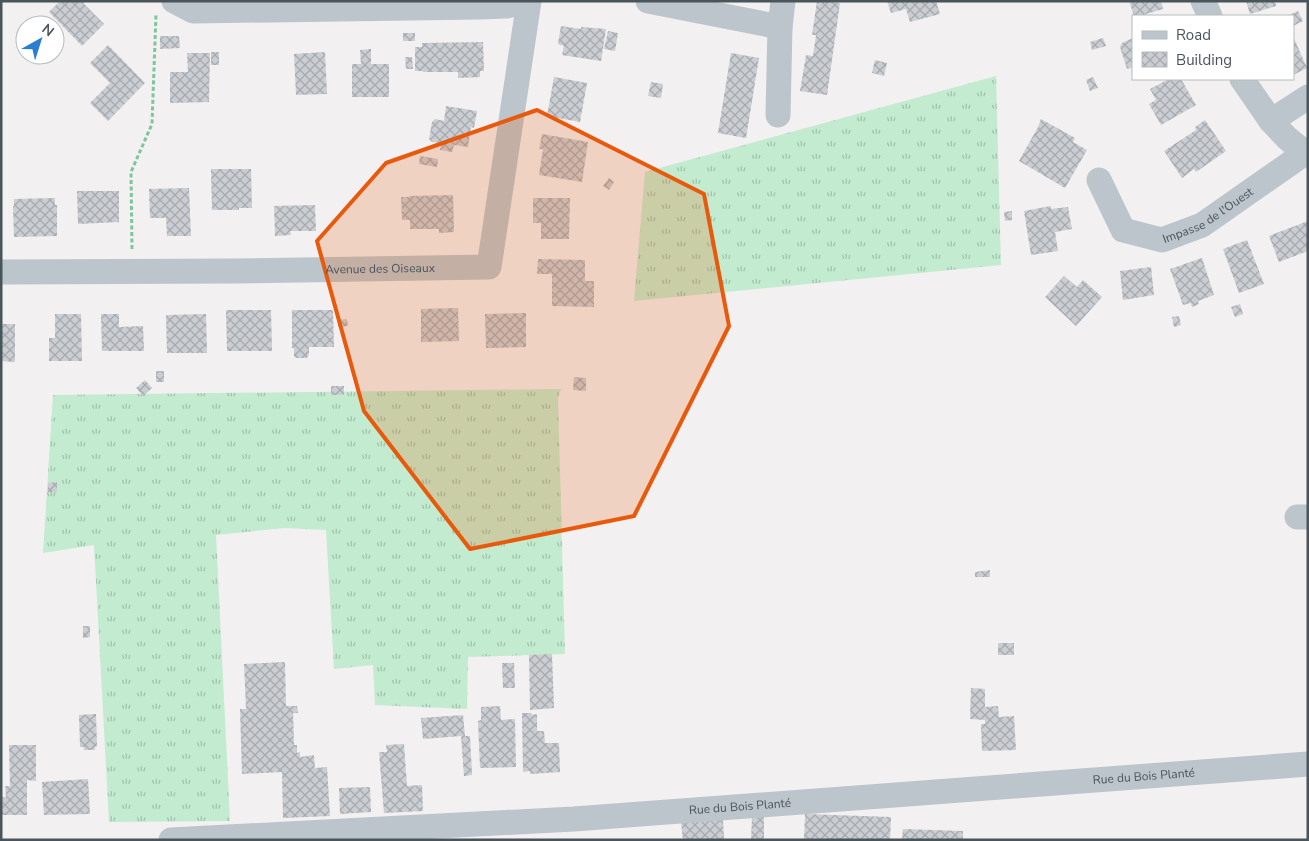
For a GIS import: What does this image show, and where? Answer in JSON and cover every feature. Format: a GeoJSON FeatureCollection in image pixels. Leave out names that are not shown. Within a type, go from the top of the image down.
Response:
{"type":"FeatureCollection","features":[{"type":"Feature","properties":{"kind":"street"},"geometry":{"type":"LineString","coordinates":[[179,6],[478,7],[506,6],[529,1]]}},
{"type":"Feature","properties":{"kind":"street","name":"Avenue des Oiseaux"},"geometry":{"type":"LineString","coordinates":[[1,272],[254,271],[490,267],[529,1]]}},
{"type":"Feature","properties":{"kind":"street"},"geometry":{"type":"LineString","coordinates":[[648,1],[780,27]]}},
{"type":"Feature","properties":{"kind":"street"},"geometry":{"type":"LineString","coordinates":[[778,115],[780,27],[783,1]]}},
{"type":"Feature","properties":{"kind":"street"},"geometry":{"type":"LineString","coordinates":[[1203,1],[1210,15]]}},
{"type":"Feature","properties":{"kind":"street"},"geometry":{"type":"LineString","coordinates":[[1243,80],[1270,121],[1306,154]]}},
{"type":"Feature","properties":{"kind":"street"},"geometry":{"type":"LineString","coordinates":[[1270,121],[1308,97]]}},
{"type":"Feature","properties":{"kind":"street","name":"Impasse de l'Ouest"},"geometry":{"type":"LineString","coordinates":[[1099,180],[1123,230],[1162,240],[1202,225],[1306,154]]}},
{"type":"Feature","properties":{"kind":"street","name":"Rue du Bois Planté"},"geometry":{"type":"LineString","coordinates":[[171,840],[574,819],[1308,764]]}},
{"type":"Feature","properties":{"kind":"path"},"geometry":{"type":"LineString","coordinates":[[132,272],[131,172],[152,124],[179,6]]}},
{"type":"Feature","properties":{"kind":"highlighted area"},"geometry":{"type":"Polygon","coordinates":[[[537,110],[704,194],[729,326],[634,516],[470,549],[364,411],[317,241],[386,163],[537,110]]]}},
{"type":"Feature","properties":{"kind":"green space"},"geometry":{"type":"Polygon","coordinates":[[[996,76],[1001,265],[634,301],[645,172],[996,76]]]}},
{"type":"Feature","properties":{"kind":"green space"},"geometry":{"type":"Polygon","coordinates":[[[561,389],[558,398],[565,654],[468,657],[467,709],[375,705],[373,665],[334,669],[326,530],[284,528],[216,535],[230,821],[109,822],[94,545],[43,553],[53,395],[561,389]]]}},
{"type":"Feature","properties":{"kind":"building"},"geometry":{"type":"Polygon","coordinates":[[[60,1],[85,1],[83,3],[104,24],[82,46],[65,28],[65,15],[52,15],[49,12],[60,1]]]}},
{"type":"Feature","properties":{"kind":"building"},"geometry":{"type":"Polygon","coordinates":[[[817,1],[840,3],[827,95],[800,91],[806,55],[813,56],[816,35],[812,35],[817,1]]]}},
{"type":"Feature","properties":{"kind":"building"},"geometry":{"type":"Polygon","coordinates":[[[887,1],[936,1],[940,14],[910,22],[906,9],[891,13],[887,1]]]}},
{"type":"Feature","properties":{"kind":"building"},"geometry":{"type":"Polygon","coordinates":[[[1129,1],[1161,1],[1163,9],[1143,15],[1134,15],[1129,1]]]}},
{"type":"Feature","properties":{"kind":"building"},"geometry":{"type":"Polygon","coordinates":[[[1246,1],[1275,1],[1276,6],[1250,14],[1246,1]]]}},
{"type":"Feature","properties":{"kind":"building"},"geometry":{"type":"Polygon","coordinates":[[[1298,11],[1303,21],[1294,26],[1294,15],[1289,15],[1298,11]]]}},
{"type":"Feature","properties":{"kind":"building"},"geometry":{"type":"Polygon","coordinates":[[[561,26],[581,29],[581,27],[606,29],[601,61],[562,55],[564,46],[558,44],[561,26]]]}},
{"type":"Feature","properties":{"kind":"building"},"geometry":{"type":"Polygon","coordinates":[[[608,31],[618,33],[615,51],[604,49],[608,31]]]}},
{"type":"Feature","properties":{"kind":"building"},"geometry":{"type":"Polygon","coordinates":[[[403,33],[415,33],[415,41],[403,41],[403,33]]]}},
{"type":"Feature","properties":{"kind":"building"},"geometry":{"type":"Polygon","coordinates":[[[160,36],[179,36],[180,48],[160,49],[160,36]]]}},
{"type":"Feature","properties":{"kind":"building"},"geometry":{"type":"Polygon","coordinates":[[[1103,38],[1106,46],[1092,50],[1090,42],[1103,38]]]}},
{"type":"Feature","properties":{"kind":"building"},"geometry":{"type":"Polygon","coordinates":[[[1132,38],[1132,67],[1127,69],[1120,47],[1122,43],[1132,38]]]}},
{"type":"Feature","properties":{"kind":"building"},"geometry":{"type":"Polygon","coordinates":[[[1294,38],[1307,68],[1294,74],[1294,38]]]}},
{"type":"Feature","properties":{"kind":"building"},"geometry":{"type":"Polygon","coordinates":[[[483,42],[484,71],[480,71],[480,77],[458,78],[458,72],[415,71],[415,47],[422,47],[422,43],[483,42]]]}},
{"type":"Feature","properties":{"kind":"building"},"geometry":{"type":"Polygon","coordinates":[[[108,45],[145,83],[108,121],[90,103],[110,83],[90,63],[108,45]]]}},
{"type":"Feature","properties":{"kind":"building"},"geometry":{"type":"Polygon","coordinates":[[[371,49],[371,64],[389,64],[389,97],[352,97],[352,64],[361,64],[360,50],[371,49]]]}},
{"type":"Feature","properties":{"kind":"building"},"geometry":{"type":"Polygon","coordinates":[[[211,52],[219,52],[219,65],[211,65],[211,52]]]}},
{"type":"Feature","properties":{"kind":"building"},"geometry":{"type":"Polygon","coordinates":[[[325,52],[327,94],[296,95],[294,54],[325,52]]]}},
{"type":"Feature","properties":{"kind":"building"},"geometry":{"type":"Polygon","coordinates":[[[187,53],[210,53],[209,102],[170,103],[170,72],[188,72],[187,53]]]}},
{"type":"Feature","properties":{"kind":"building"},"geometry":{"type":"Polygon","coordinates":[[[731,53],[759,58],[746,138],[718,133],[731,53]]]}},
{"type":"Feature","properties":{"kind":"building"},"geometry":{"type":"Polygon","coordinates":[[[405,57],[412,57],[413,69],[406,69],[405,57]]]}},
{"type":"Feature","properties":{"kind":"building"},"geometry":{"type":"Polygon","coordinates":[[[875,60],[887,63],[884,76],[872,73],[875,60]]]}},
{"type":"Feature","properties":{"kind":"building"},"geometry":{"type":"Polygon","coordinates":[[[554,77],[587,83],[580,122],[547,116],[554,77]]]}},
{"type":"Feature","properties":{"kind":"building"},"geometry":{"type":"Polygon","coordinates":[[[1093,77],[1098,88],[1090,91],[1086,80],[1093,77]]]}},
{"type":"Feature","properties":{"kind":"building"},"geometry":{"type":"Polygon","coordinates":[[[1167,80],[1182,80],[1196,105],[1161,125],[1149,104],[1156,100],[1150,89],[1167,80]]]}},
{"type":"Feature","properties":{"kind":"building"},"geometry":{"type":"Polygon","coordinates":[[[651,82],[663,84],[661,98],[648,96],[651,82]]]}},
{"type":"Feature","properties":{"kind":"building"},"geometry":{"type":"Polygon","coordinates":[[[446,106],[477,111],[474,128],[471,127],[468,147],[454,145],[452,152],[440,150],[441,143],[432,142],[429,139],[432,122],[435,119],[444,121],[446,106]]]}},
{"type":"Feature","properties":{"kind":"building"},"geometry":{"type":"Polygon","coordinates":[[[1041,119],[1075,138],[1073,142],[1087,150],[1065,188],[1019,161],[1041,119]]]}},
{"type":"Feature","properties":{"kind":"building"},"geometry":{"type":"Polygon","coordinates":[[[1205,120],[1226,151],[1196,172],[1194,169],[1182,178],[1164,151],[1196,130],[1195,127],[1205,120]]]}},
{"type":"Feature","properties":{"kind":"building"},"geometry":{"type":"Polygon","coordinates":[[[542,134],[588,142],[582,182],[539,175],[543,149],[539,149],[542,134]]]}},
{"type":"Feature","properties":{"kind":"building"},"geometry":{"type":"Polygon","coordinates":[[[420,156],[438,159],[437,167],[419,164],[420,156]]]}},
{"type":"Feature","properties":{"kind":"building"},"geometry":{"type":"Polygon","coordinates":[[[211,169],[251,169],[252,208],[212,210],[211,169]]]}},
{"type":"Feature","properties":{"kind":"building"},"geometry":{"type":"Polygon","coordinates":[[[609,178],[614,182],[609,190],[603,186],[609,178]]]}},
{"type":"Feature","properties":{"kind":"building"},"geometry":{"type":"Polygon","coordinates":[[[189,188],[191,236],[167,236],[166,218],[150,218],[149,189],[189,188]]]}},
{"type":"Feature","properties":{"kind":"building"},"geometry":{"type":"Polygon","coordinates":[[[77,191],[119,191],[119,222],[78,224],[77,191]]]}},
{"type":"Feature","properties":{"kind":"building"},"geometry":{"type":"Polygon","coordinates":[[[453,195],[454,232],[439,233],[439,229],[410,229],[410,220],[402,220],[401,197],[453,195]]]}},
{"type":"Feature","properties":{"kind":"building"},"geometry":{"type":"Polygon","coordinates":[[[55,198],[55,205],[57,205],[57,236],[14,237],[14,199],[55,198]]]}},
{"type":"Feature","properties":{"kind":"building"},"geometry":{"type":"Polygon","coordinates":[[[533,198],[570,198],[569,239],[541,239],[541,223],[533,223],[533,198]]]}},
{"type":"Feature","properties":{"kind":"building"},"geometry":{"type":"Polygon","coordinates":[[[315,205],[316,231],[290,231],[291,235],[275,236],[274,206],[315,205]]]}},
{"type":"Feature","properties":{"kind":"building"},"geometry":{"type":"Polygon","coordinates":[[[1051,206],[1051,209],[1068,207],[1072,229],[1055,232],[1058,251],[1031,255],[1024,211],[1051,206]]]}},
{"type":"Feature","properties":{"kind":"building"},"geometry":{"type":"Polygon","coordinates":[[[1012,211],[1012,220],[1005,221],[1004,212],[1012,211]]]}},
{"type":"Feature","properties":{"kind":"building"},"geometry":{"type":"Polygon","coordinates":[[[1308,221],[1308,251],[1279,262],[1269,236],[1308,221]]]}},
{"type":"Feature","properties":{"kind":"building"},"geometry":{"type":"Polygon","coordinates":[[[1247,240],[1264,284],[1239,293],[1223,249],[1247,240]]]}},
{"type":"Feature","properties":{"kind":"building"},"geometry":{"type":"Polygon","coordinates":[[[1202,258],[1214,295],[1198,301],[1199,304],[1192,307],[1191,303],[1183,305],[1170,269],[1202,258]]]}},
{"type":"Feature","properties":{"kind":"building"},"geometry":{"type":"Polygon","coordinates":[[[538,259],[585,260],[585,281],[594,281],[594,307],[552,306],[552,274],[537,274],[538,259]]]}},
{"type":"Feature","properties":{"kind":"building"},"geometry":{"type":"Polygon","coordinates":[[[1151,267],[1154,295],[1123,300],[1120,271],[1151,267]]]}},
{"type":"Feature","properties":{"kind":"building"},"geometry":{"type":"Polygon","coordinates":[[[1064,276],[1077,287],[1083,280],[1102,297],[1076,326],[1045,297],[1064,276]]]}},
{"type":"Feature","properties":{"kind":"building"},"geometry":{"type":"Polygon","coordinates":[[[1240,304],[1243,314],[1235,317],[1231,307],[1240,304]]]}},
{"type":"Feature","properties":{"kind":"building"},"geometry":{"type":"Polygon","coordinates":[[[458,308],[459,341],[421,342],[421,309],[458,308]]]}},
{"type":"Feature","properties":{"kind":"building"},"geometry":{"type":"Polygon","coordinates":[[[226,310],[271,310],[272,351],[227,351],[226,310]]]}},
{"type":"Feature","properties":{"kind":"building"},"geometry":{"type":"Polygon","coordinates":[[[292,310],[333,310],[334,347],[309,347],[307,358],[296,358],[294,356],[294,348],[292,348],[292,310]]]}},
{"type":"Feature","properties":{"kind":"building"},"geometry":{"type":"Polygon","coordinates":[[[526,313],[526,347],[486,348],[485,314],[526,313]]]}},
{"type":"Feature","properties":{"kind":"building"},"geometry":{"type":"Polygon","coordinates":[[[55,314],[81,314],[82,361],[49,361],[49,338],[55,338],[55,314]]]}},
{"type":"Feature","properties":{"kind":"building"},"geometry":{"type":"Polygon","coordinates":[[[101,314],[119,314],[119,327],[143,326],[144,351],[102,351],[101,314]]]}},
{"type":"Feature","properties":{"kind":"building"},"geometry":{"type":"Polygon","coordinates":[[[206,314],[207,353],[167,353],[166,315],[206,314]]]}},
{"type":"Feature","properties":{"kind":"building"},"geometry":{"type":"Polygon","coordinates":[[[1179,316],[1181,325],[1174,327],[1172,317],[1179,316]]]}},
{"type":"Feature","properties":{"kind":"building"},"geometry":{"type":"Polygon","coordinates":[[[347,319],[348,326],[338,327],[338,320],[347,319]]]}},
{"type":"Feature","properties":{"kind":"building"},"geometry":{"type":"Polygon","coordinates":[[[1,324],[15,324],[15,362],[1,361],[1,324]]]}},
{"type":"Feature","properties":{"kind":"building"},"geometry":{"type":"Polygon","coordinates":[[[156,371],[164,371],[164,382],[156,382],[156,371]]]}},
{"type":"Feature","properties":{"kind":"building"},"geometry":{"type":"Polygon","coordinates":[[[574,377],[586,378],[586,391],[573,390],[574,377]]]}},
{"type":"Feature","properties":{"kind":"building"},"geometry":{"type":"Polygon","coordinates":[[[145,380],[152,388],[143,396],[136,388],[145,380]]]}},
{"type":"Feature","properties":{"kind":"building"},"geometry":{"type":"Polygon","coordinates":[[[331,386],[344,386],[344,395],[331,395],[331,386]]]}},
{"type":"Feature","properties":{"kind":"building"},"geometry":{"type":"Polygon","coordinates":[[[57,482],[57,492],[48,492],[48,483],[57,482]]]}},
{"type":"Feature","properties":{"kind":"building"},"geometry":{"type":"Polygon","coordinates":[[[990,570],[990,577],[975,577],[975,572],[990,570]]]}},
{"type":"Feature","properties":{"kind":"building"},"geometry":{"type":"Polygon","coordinates":[[[83,626],[90,626],[90,637],[83,638],[83,626]]]}},
{"type":"Feature","properties":{"kind":"building"},"geometry":{"type":"Polygon","coordinates":[[[998,643],[1014,643],[1014,655],[998,655],[998,643]]]}},
{"type":"Feature","properties":{"kind":"building"},"geometry":{"type":"Polygon","coordinates":[[[552,654],[554,708],[530,710],[529,655],[552,654]]]}},
{"type":"Feature","properties":{"kind":"building"},"geometry":{"type":"Polygon","coordinates":[[[285,662],[286,706],[297,706],[298,713],[293,713],[294,745],[297,745],[297,753],[300,752],[300,757],[314,755],[315,768],[327,767],[330,816],[283,818],[282,772],[242,774],[240,709],[246,709],[244,664],[285,662]]]}},
{"type":"Feature","properties":{"kind":"building"},"geometry":{"type":"Polygon","coordinates":[[[502,663],[514,663],[515,688],[503,688],[502,663]]]}},
{"type":"Feature","properties":{"kind":"building"},"geometry":{"type":"Polygon","coordinates":[[[971,688],[985,689],[985,707],[998,706],[999,717],[1014,716],[1016,750],[982,751],[981,724],[985,724],[985,720],[970,719],[971,688]]]}},
{"type":"Feature","properties":{"kind":"building"},"geometry":{"type":"Polygon","coordinates":[[[500,706],[501,720],[515,719],[516,767],[480,768],[478,721],[481,720],[481,707],[500,706]]]}},
{"type":"Feature","properties":{"kind":"building"},"geometry":{"type":"Polygon","coordinates":[[[522,713],[537,714],[537,731],[544,731],[545,743],[559,743],[560,772],[530,774],[530,771],[523,772],[522,713]]]}},
{"type":"Feature","properties":{"kind":"building"},"geometry":{"type":"Polygon","coordinates":[[[96,714],[97,746],[95,750],[84,750],[84,747],[80,747],[79,715],[96,714]]]}},
{"type":"Feature","properties":{"kind":"building"},"geometry":{"type":"Polygon","coordinates":[[[463,715],[465,736],[470,736],[472,775],[464,776],[461,736],[423,739],[421,718],[463,715]]]}},
{"type":"Feature","properties":{"kind":"building"},"geometry":{"type":"Polygon","coordinates":[[[404,744],[407,786],[422,785],[423,811],[384,813],[379,752],[387,752],[386,745],[404,744]]]}},
{"type":"Feature","properties":{"kind":"building"},"geometry":{"type":"Polygon","coordinates":[[[9,745],[36,745],[36,781],[27,780],[27,815],[1,815],[1,797],[6,797],[5,786],[10,786],[9,745]]]}},
{"type":"Feature","properties":{"kind":"building"},"geometry":{"type":"Polygon","coordinates":[[[88,779],[90,814],[44,815],[42,782],[88,779]]]}},
{"type":"Feature","properties":{"kind":"building"},"geometry":{"type":"Polygon","coordinates":[[[370,787],[371,812],[340,814],[339,788],[370,787]]]}},
{"type":"Feature","properties":{"kind":"building"},"geometry":{"type":"Polygon","coordinates":[[[805,814],[891,817],[890,840],[804,840],[805,814]]]}},
{"type":"Feature","properties":{"kind":"building"},"geometry":{"type":"Polygon","coordinates":[[[764,816],[764,840],[751,840],[752,817],[764,816]]]}},
{"type":"Feature","properties":{"kind":"building"},"geometry":{"type":"Polygon","coordinates":[[[723,819],[724,840],[683,840],[681,822],[723,819]]]}},
{"type":"Feature","properties":{"kind":"building"},"geometry":{"type":"Polygon","coordinates":[[[903,829],[963,831],[963,840],[902,840],[903,829]]]}}]}
